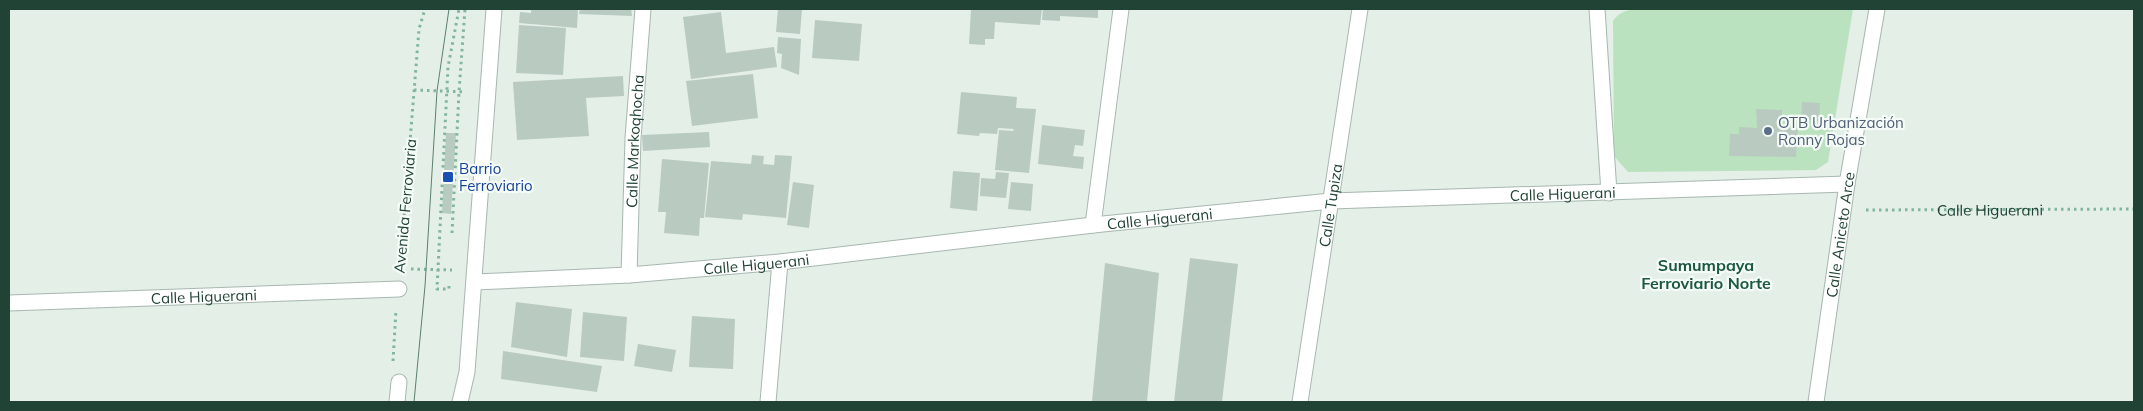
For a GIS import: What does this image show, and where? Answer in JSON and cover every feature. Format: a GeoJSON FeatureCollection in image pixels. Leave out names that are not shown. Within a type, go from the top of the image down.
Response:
{"type":"FeatureCollection","features":[{"type":"Feature","properties":{"kind":"street"},"geometry":{"type":"LineString","coordinates":[[460,402],[467,372],[476,276],[494,9]]}},
{"type":"Feature","properties":{"kind":"street","name":"Calle Markoqhocha"},"geometry":{"type":"LineString","coordinates":[[629,274],[633,138],[643,9]]}},
{"type":"Feature","properties":{"kind":"street"},"geometry":{"type":"LineString","coordinates":[[1093,225],[1121,9]]}},
{"type":"Feature","properties":{"kind":"street","name":"Calle Tupiza"},"geometry":{"type":"LineString","coordinates":[[1300,402],[1360,9]]}},
{"type":"Feature","properties":{"kind":"street"},"geometry":{"type":"LineString","coordinates":[[1597,9],[1609,193]]}},
{"type":"Feature","properties":{"kind":"street","name":"Calle Aniceto Arce"},"geometry":{"type":"LineString","coordinates":[[1816,402],[1846,184],[1877,9]]}},
{"type":"Feature","properties":{"kind":"street","name":"Calle Higuerani"},"geometry":{"type":"LineString","coordinates":[[476,276],[629,274],[780,262],[1093,225],[1331,201],[1846,184]]}},
{"type":"Feature","properties":{"kind":"street"},"geometry":{"type":"LineString","coordinates":[[768,402],[780,262]]}},
{"type":"Feature","properties":{"kind":"street","name":"Calle Higuerani"},"geometry":{"type":"LineString","coordinates":[[9,303],[398,289]]}},
{"type":"Feature","properties":{"kind":"street"},"geometry":{"type":"LineString","coordinates":[[397,402],[399,382]]}},
{"type":"Feature","properties":{"kind":"path","name":"Avenida Ferroviaria"},"geometry":{"type":"LineString","coordinates":[[425,9],[419,29],[400,269],[438,270]]}},
{"type":"Feature","properties":{"kind":"path"},"geometry":{"type":"LineString","coordinates":[[450,270],[449,290],[437,289],[448,67],[459,9]]}},
{"type":"Feature","properties":{"kind":"path"},"geometry":{"type":"LineString","coordinates":[[452,240],[459,92],[466,9]]}},
{"type":"Feature","properties":{"kind":"path"},"geometry":{"type":"LineString","coordinates":[[414,90],[487,93]]}},
{"type":"Feature","properties":{"kind":"path","name":"Calle Higuerani"},"geometry":{"type":"LineString","coordinates":[[1865,210],[2134,209]]}},
{"type":"Feature","properties":{"kind":"path"},"geometry":{"type":"LineString","coordinates":[[438,270],[450,270],[476,276]]}},
{"type":"Feature","properties":{"kind":"path","name":"Avenida Ferroviaria"},"geometry":{"type":"LineString","coordinates":[[398,289],[392,357],[399,382]]}},
{"type":"Feature","properties":{"kind":"green space"},"geometry":{"type":"Polygon","coordinates":[[[1648,9],[1853,9],[1828,162],[1816,170],[1628,172],[1614,156],[1613,21],[1624,12],[1648,9]]]}},
{"type":"Feature","properties":{"kind":"building"},"geometry":{"type":"Polygon","coordinates":[[[531,9],[578,9],[577,28],[519,23],[520,12],[531,13],[531,9]]]}},
{"type":"Feature","properties":{"kind":"building"},"geometry":{"type":"Polygon","coordinates":[[[580,9],[631,9],[632,16],[579,14],[580,9]]]}},
{"type":"Feature","properties":{"kind":"building"},"geometry":{"type":"Polygon","coordinates":[[[778,9],[802,9],[800,34],[776,32],[778,9]]]}},
{"type":"Feature","properties":{"kind":"building"},"geometry":{"type":"Polygon","coordinates":[[[971,9],[1042,9],[1040,25],[995,22],[994,39],[985,39],[985,45],[969,44],[971,9]]]}},
{"type":"Feature","properties":{"kind":"building"},"geometry":{"type":"Polygon","coordinates":[[[1043,9],[1098,9],[1098,18],[1060,16],[1060,21],[1042,20],[1043,9]]]}},
{"type":"Feature","properties":{"kind":"building"},"geometry":{"type":"Polygon","coordinates":[[[721,12],[726,53],[774,47],[777,67],[691,79],[683,17],[721,12]]]}},
{"type":"Feature","properties":{"kind":"building"},"geometry":{"type":"Polygon","coordinates":[[[815,20],[862,24],[859,61],[812,58],[815,20]]]}},
{"type":"Feature","properties":{"kind":"building"},"geometry":{"type":"Polygon","coordinates":[[[519,25],[566,28],[563,75],[516,73],[519,25]]]}},
{"type":"Feature","properties":{"kind":"building"},"geometry":{"type":"Polygon","coordinates":[[[778,37],[801,39],[799,75],[781,68],[782,54],[777,53],[778,37]]]}},
{"type":"Feature","properties":{"kind":"building"},"geometry":{"type":"Polygon","coordinates":[[[753,74],[758,118],[692,126],[686,81],[753,74]]]}},
{"type":"Feature","properties":{"kind":"building"},"geometry":{"type":"Polygon","coordinates":[[[623,76],[624,96],[586,98],[589,136],[517,140],[513,82],[623,76]]]}},
{"type":"Feature","properties":{"kind":"building"},"geometry":{"type":"Polygon","coordinates":[[[961,92],[1017,97],[1016,108],[1036,109],[1029,173],[995,170],[999,130],[1013,131],[1014,129],[998,128],[997,134],[980,133],[979,136],[957,134],[961,92]]]}},
{"type":"Feature","properties":{"kind":"building"},"geometry":{"type":"Polygon","coordinates":[[[1802,102],[1820,103],[1819,121],[1801,120],[1802,102]]]}},
{"type":"Feature","properties":{"kind":"building","name":"OTB Urbanización Ronny Rojas"},"geometry":{"type":"Polygon","coordinates":[[[1756,109],[1782,110],[1782,128],[1798,127],[1796,157],[1729,156],[1730,134],[1739,134],[1739,127],[1757,128],[1756,109]]]}},
{"type":"Feature","properties":{"kind":"building"},"geometry":{"type":"Polygon","coordinates":[[[1042,125],[1085,130],[1083,146],[1075,145],[1073,156],[1084,157],[1083,169],[1038,164],[1042,125]]]}},
{"type":"Feature","properties":{"kind":"building"},"geometry":{"type":"Polygon","coordinates":[[[709,132],[710,147],[643,151],[642,135],[709,132]]]}},
{"type":"Feature","properties":{"kind":"building"},"geometry":{"type":"Polygon","coordinates":[[[446,133],[456,133],[451,214],[442,213],[446,133]]]}},
{"type":"Feature","properties":{"kind":"building"},"geometry":{"type":"Polygon","coordinates":[[[752,155],[764,156],[763,164],[774,165],[775,155],[792,156],[786,218],[743,214],[742,220],[705,217],[711,161],[751,164],[752,155]]]}},
{"type":"Feature","properties":{"kind":"building"},"geometry":{"type":"Polygon","coordinates":[[[662,159],[709,163],[704,218],[700,218],[699,236],[664,233],[666,212],[658,212],[662,159]]]}},
{"type":"Feature","properties":{"kind":"building"},"geometry":{"type":"Polygon","coordinates":[[[953,171],[980,173],[977,211],[950,208],[953,171]]]}},
{"type":"Feature","properties":{"kind":"building"},"geometry":{"type":"Polygon","coordinates":[[[996,172],[1009,173],[1006,198],[980,196],[981,178],[995,179],[996,172]]]}},
{"type":"Feature","properties":{"kind":"building"},"geometry":{"type":"Polygon","coordinates":[[[793,182],[814,185],[809,228],[787,225],[793,182]]]}},
{"type":"Feature","properties":{"kind":"building"},"geometry":{"type":"Polygon","coordinates":[[[1011,182],[1033,184],[1031,211],[1008,209],[1011,182]]]}},
{"type":"Feature","properties":{"kind":"building"},"geometry":{"type":"Polygon","coordinates":[[[1190,258],[1238,264],[1222,402],[1174,402],[1190,258]]]}},
{"type":"Feature","properties":{"kind":"building"},"geometry":{"type":"Polygon","coordinates":[[[1105,263],[1159,273],[1147,402],[1092,402],[1105,263]]]}},
{"type":"Feature","properties":{"kind":"building"},"geometry":{"type":"Polygon","coordinates":[[[516,302],[572,309],[567,357],[511,347],[516,302]]]}},
{"type":"Feature","properties":{"kind":"building"},"geometry":{"type":"Polygon","coordinates":[[[583,312],[627,317],[624,361],[580,357],[583,312]]]}},
{"type":"Feature","properties":{"kind":"building"},"geometry":{"type":"Polygon","coordinates":[[[692,316],[735,319],[733,369],[689,367],[692,316]]]}},
{"type":"Feature","properties":{"kind":"building"},"geometry":{"type":"Polygon","coordinates":[[[638,344],[676,350],[672,372],[634,366],[638,344]]]}},
{"type":"Feature","properties":{"kind":"building"},"geometry":{"type":"Polygon","coordinates":[[[503,351],[602,366],[597,392],[501,379],[503,351]]]}},
{"type":"Feature","properties":{"kind":"tram line"},"geometry":{"type":"LineString","coordinates":[[414,402],[425,286],[437,91],[449,9]]}},
{"type":"Feature","properties":{"kind":"place","name":"OTB Urbanización Ronny Rojas"},"geometry":{"type":"Point","coordinates":[1768,131]}},
{"type":"Feature","properties":{"kind":"place","name":"Barrio Ferroviario"},"geometry":{"type":"Point","coordinates":[448,177]}},
{"type":"Feature","properties":{"kind":"district","name":"Sumumpaya Ferroviario Norte"},"geometry":{"type":"Point","coordinates":[1706,274]}}]}
